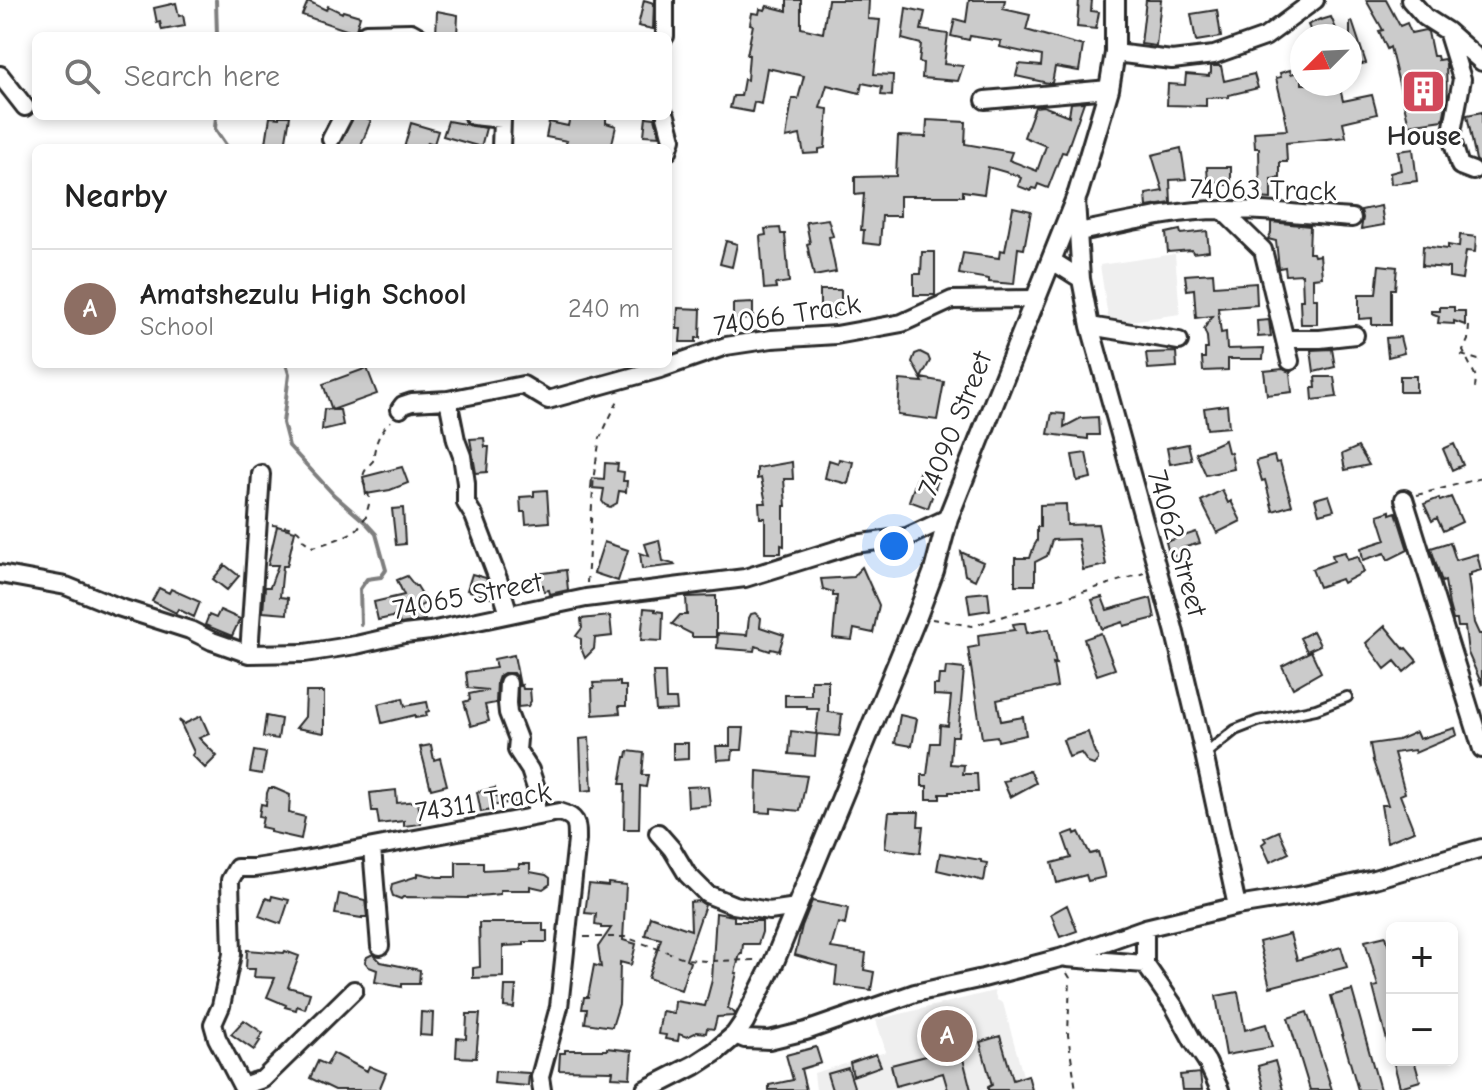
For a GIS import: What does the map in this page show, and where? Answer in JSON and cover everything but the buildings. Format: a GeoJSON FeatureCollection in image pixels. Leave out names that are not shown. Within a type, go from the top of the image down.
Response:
{"type":"FeatureCollection","features":[{"type":"Feature","properties":{"kind":"street"},"geometry":{"type":"LineString","coordinates":[[665,0],[665,32]]}},
{"type":"Feature","properties":{"kind":"street","name":"74090 Street"},"geometry":{"type":"LineString","coordinates":[[735,1035],[774,962],[917,616],[934,571],[948,518],[1078,193],[1109,89],[1115,53],[1115,0]]}},
{"type":"Feature","properties":{"kind":"street"},"geometry":{"type":"LineString","coordinates":[[1115,53],[1172,60],[1214,55],[1265,37],[1315,0]]}},
{"type":"Feature","properties":{"kind":"street"},"geometry":{"type":"LineString","coordinates":[[1410,0],[1425,17],[1447,31],[1482,62]]}},
{"type":"Feature","properties":{"kind":"street"},"geometry":{"type":"LineString","coordinates":[[1447,31],[1462,79],[1451,137],[1466,171]]}},
{"type":"Feature","properties":{"kind":"street"},"geometry":{"type":"LineString","coordinates":[[0,75],[25,107]]}},
{"type":"Feature","properties":{"kind":"street"},"geometry":{"type":"LineString","coordinates":[[985,100],[1109,89]]}},
{"type":"Feature","properties":{"kind":"street"},"geometry":{"type":"LineString","coordinates":[[331,139],[341,120]]}},
{"type":"Feature","properties":{"kind":"street"},"geometry":{"type":"LineString","coordinates":[[501,144],[502,120]]}},
{"type":"Feature","properties":{"kind":"street"},"geometry":{"type":"LineString","coordinates":[[667,120],[670,144]]}},
{"type":"Feature","properties":{"kind":"street","name":"74062 Street"},"geometry":{"type":"LineString","coordinates":[[1078,193],[1075,203],[1081,279],[1090,326],[1174,629],[1237,906]]}},
{"type":"Feature","properties":{"kind":"street"},"geometry":{"type":"LineString","coordinates":[[1222,210],[1263,250],[1290,361]]}},
{"type":"Feature","properties":{"kind":"street","name":"74063 Track"},"geometry":{"type":"LineString","coordinates":[[1079,232],[1144,219],[1222,210],[1352,218]]}},
{"type":"Feature","properties":{"kind":"street"},"geometry":{"type":"LineString","coordinates":[[1051,260],[1081,279]]}},
{"type":"Feature","properties":{"kind":"street","name":"74066 Track"},"geometry":{"type":"LineString","coordinates":[[672,364],[726,346],[836,335],[902,323],[952,300],[1036,299]]}},
{"type":"Feature","properties":{"kind":"street"},"geometry":{"type":"LineString","coordinates":[[1090,326],[1179,341]]}},
{"type":"Feature","properties":{"kind":"street"},"geometry":{"type":"LineString","coordinates":[[1285,339],[1355,335]]}},
{"type":"Feature","properties":{"kind":"street","name":"74066 Track"},"geometry":{"type":"LineString","coordinates":[[401,407],[412,402],[448,400],[523,385],[548,400],[661,368]]}},
{"type":"Feature","properties":{"kind":"street"},"geometry":{"type":"LineString","coordinates":[[448,400],[462,456],[466,503],[474,516],[509,614]]}},
{"type":"Feature","properties":{"kind":"street"},"geometry":{"type":"LineString","coordinates":[[249,654],[261,474]]}},
{"type":"Feature","properties":{"kind":"street"},"geometry":{"type":"LineString","coordinates":[[1404,499],[1482,749]]}},
{"type":"Feature","properties":{"kind":"street","name":"74065 Street"},"geometry":{"type":"LineString","coordinates":[[0,574],[66,586],[249,654],[305,653],[430,631],[586,598],[745,578],[855,544],[907,537],[948,518]]}},
{"type":"Feature","properties":{"kind":"street"},"geometry":{"type":"LineString","coordinates":[[508,683],[508,713],[518,739],[517,750],[530,770],[536,788],[536,816]]}},
{"type":"Feature","properties":{"kind":"street","name":"74311 Track"},"geometry":{"type":"LineString","coordinates":[[243,1088],[213,1024],[221,1006],[232,954],[230,880],[237,868],[254,868],[372,848],[559,812],[570,815],[577,823],[577,840],[559,1007],[540,1077],[542,1090]]}},
{"type":"Feature","properties":{"kind":"street"},"geometry":{"type":"LineString","coordinates":[[658,833],[687,874],[707,894],[734,905],[769,911],[797,907]]}},
{"type":"Feature","properties":{"kind":"street"},"geometry":{"type":"LineString","coordinates":[[372,848],[380,946]]}},
{"type":"Feature","properties":{"kind":"street"},"geometry":{"type":"LineString","coordinates":[[646,1090],[695,1065],[735,1035],[745,1039],[769,1040],[806,1031],[915,993],[1060,958],[1145,928],[1374,879],[1482,848]]}},
{"type":"Feature","properties":{"kind":"street"},"geometry":{"type":"LineString","coordinates":[[1145,928],[1145,964],[1174,1006],[1215,1075],[1220,1090]]}},
{"type":"Feature","properties":{"kind":"street"},"geometry":{"type":"LineString","coordinates":[[1060,958],[1145,964]]}},
{"type":"Feature","properties":{"kind":"street"},"geometry":{"type":"LineString","coordinates":[[243,1088],[263,1079],[354,990]]}},
{"type":"Feature","properties":{"kind":"lane"},"geometry":{"type":"LineString","coordinates":[[1204,754],[1235,730],[1258,721],[1316,709],[1347,697]]}},
{"type":"Feature","properties":{"kind":"path"},"geometry":{"type":"LineString","coordinates":[[1469,326],[1463,355],[1476,377],[1475,388]]}},
{"type":"Feature","properties":{"kind":"path"},"geometry":{"type":"LineString","coordinates":[[1463,355],[1482,361]]}},
{"type":"Feature","properties":{"kind":"path"},"geometry":{"type":"LineString","coordinates":[[586,598],[594,474],[600,438],[628,379]]}},
{"type":"Feature","properties":{"kind":"path"},"geometry":{"type":"LineString","coordinates":[[258,523],[297,529],[302,533],[303,540],[313,547],[330,543],[359,527],[366,517],[369,504],[364,470],[373,461],[379,435],[399,415],[401,407]]}},
{"type":"Feature","properties":{"kind":"path"},"geometry":{"type":"LineString","coordinates":[[1404,499],[1482,478]]}},
{"type":"Feature","properties":{"kind":"path"},"geometry":{"type":"LineString","coordinates":[[917,616],[972,626],[1157,569]]}},
{"type":"Feature","properties":{"kind":"path"},"geometry":{"type":"LineString","coordinates":[[568,936],[625,937],[687,959],[774,962]]}},
{"type":"Feature","properties":{"kind":"path"},"geometry":{"type":"LineString","coordinates":[[1060,958],[1070,978],[1068,1035],[1076,1090]]}},
{"type":"Feature","properties":{"kind":"shaded area"},"geometry":{"type":"Polygon","coordinates":[[[1175,254],[1180,314],[1109,324],[1100,265],[1175,254]]]}},
{"type":"Feature","properties":{"kind":"shaded area"},"geometry":{"type":"Polygon","coordinates":[[[994,991],[997,1000],[1003,1003],[1027,1090],[816,1090],[814,1073],[886,1052],[876,1020],[994,991]]]}},
{"type":"Feature","properties":{"kind":"waterway"},"geometry":{"type":"LineString","coordinates":[[216,0],[217,32]]}},
{"type":"Feature","properties":{"kind":"waterway"},"geometry":{"type":"LineString","coordinates":[[216,120],[215,129],[225,144]]}},
{"type":"Feature","properties":{"kind":"waterway"},"geometry":{"type":"LineString","coordinates":[[287,368],[283,423],[289,446],[334,495],[376,534],[386,570],[381,577],[367,579],[360,589],[361,624]]}},
{"type":"Feature","properties":{"kind":"place","name":"House"},"geometry":{"type":"Point","coordinates":[1424,92]}},
{"type":"Feature","properties":{"kind":"place","name":"Amatshezulu High School"},"geometry":{"type":"Point","coordinates":[947,1036]}}]}
